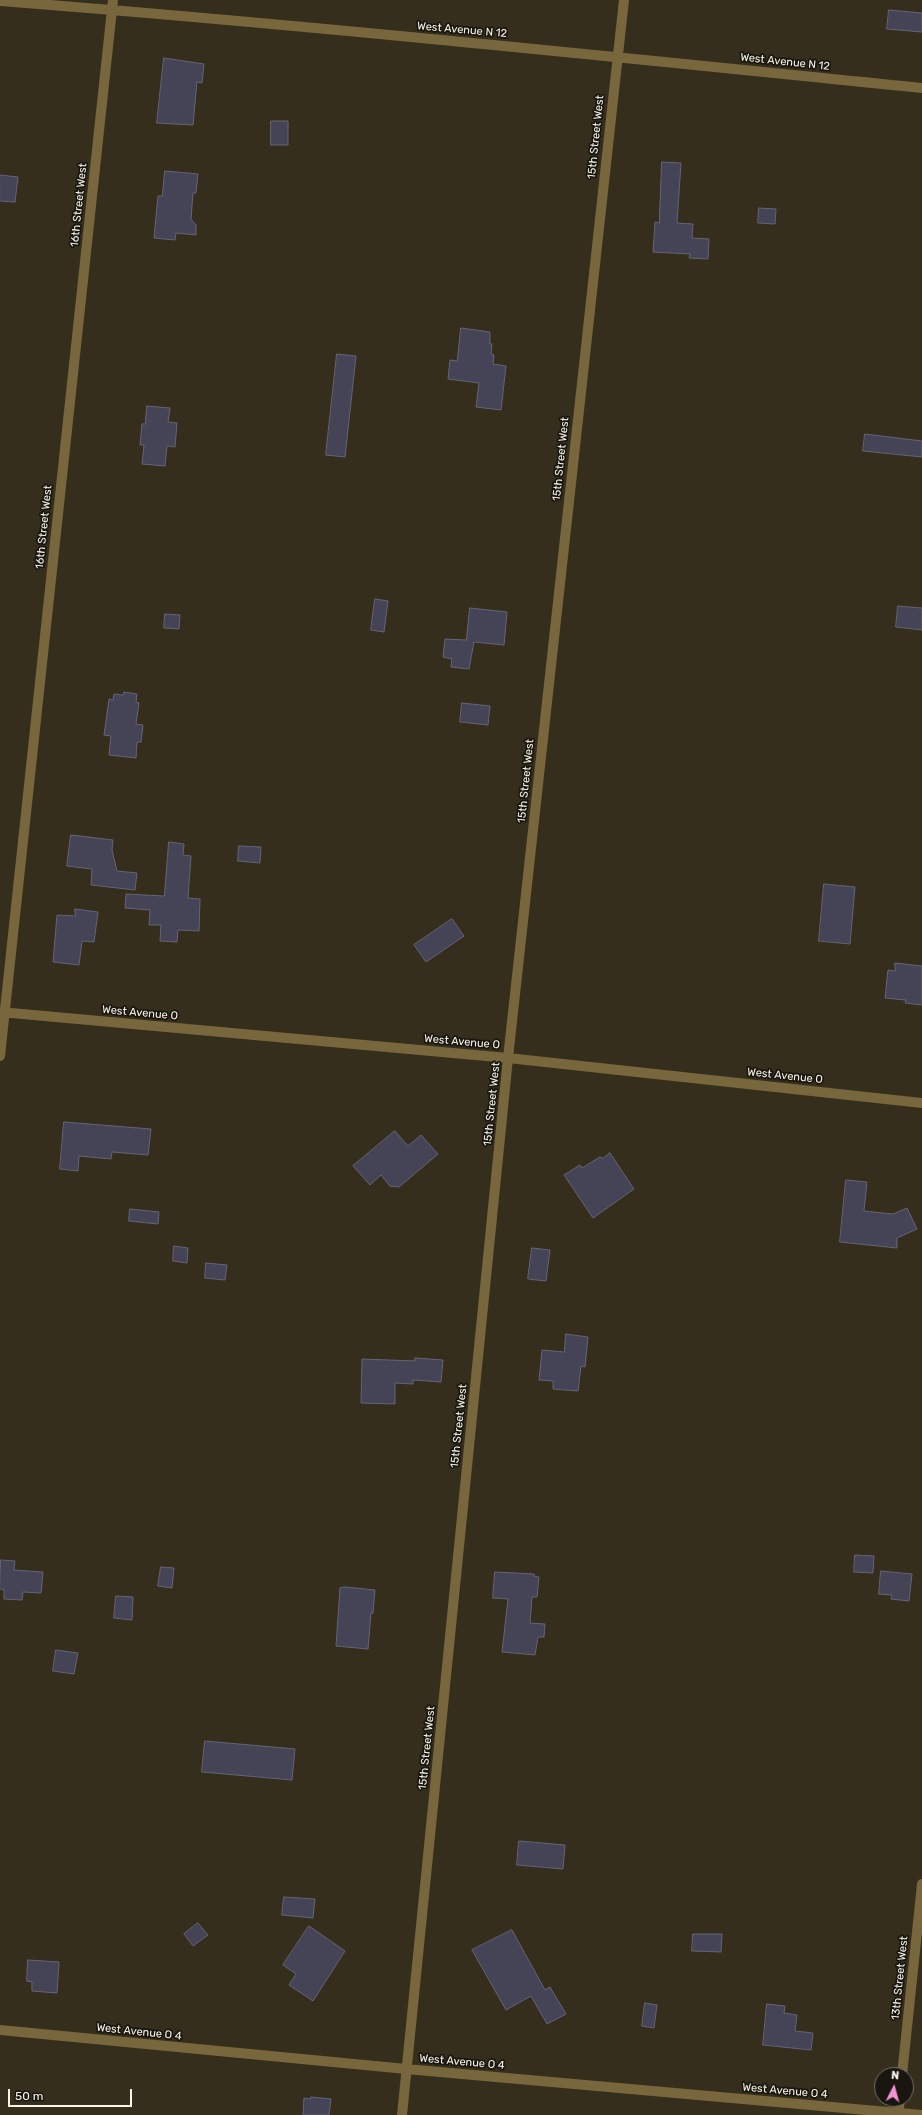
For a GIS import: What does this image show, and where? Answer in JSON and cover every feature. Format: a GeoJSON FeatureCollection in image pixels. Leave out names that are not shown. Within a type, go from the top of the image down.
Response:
{"type":"FeatureCollection","features":[{"type":"Feature","properties":{"kind":"street","name":"15th Street West"},"geometry":{"type":"LineString","coordinates":[[402,2115],[508,1058],[624,0]]}},
{"type":"Feature","properties":{"kind":"street","name":"West Avenue N 12"},"geometry":{"type":"LineString","coordinates":[[0,1],[112,5],[922,88]]}},
{"type":"Feature","properties":{"kind":"street","name":"16th Street West"},"geometry":{"type":"LineString","coordinates":[[0,1056],[2,1013],[112,5]]}},
{"type":"Feature","properties":{"kind":"street","name":"West Avenue O"},"geometry":{"type":"LineString","coordinates":[[2,1013],[508,1058],[922,1103]]}},
{"type":"Feature","properties":{"kind":"street","name":"13th Street West"},"geometry":{"type":"LineString","coordinates":[[903,2067],[922,1884]]}},
{"type":"Feature","properties":{"kind":"street","name":"West Avenue O 4"},"geometry":{"type":"LineString","coordinates":[[0,2030],[406,2069],[922,2115]]}},
{"type":"Feature","properties":{"kind":"building"},"geometry":{"type":"Polygon","coordinates":[[[889,10],[922,13],[922,32],[887,29],[889,10]]]}},
{"type":"Feature","properties":{"kind":"building"},"geometry":{"type":"Polygon","coordinates":[[[164,58],[204,64],[202,83],[197,82],[193,125],[157,123],[164,58]]]}},
{"type":"Feature","properties":{"kind":"building"},"geometry":{"type":"Polygon","coordinates":[[[271,121],[288,121],[288,145],[271,145],[271,121]]]}},
{"type":"Feature","properties":{"kind":"building"},"geometry":{"type":"Polygon","coordinates":[[[662,162],[681,163],[677,223],[693,224],[692,238],[709,239],[708,259],[689,258],[690,254],[653,252],[655,222],[659,223],[662,162]]]}},
{"type":"Feature","properties":{"kind":"building"},"geometry":{"type":"Polygon","coordinates":[[[165,171],[198,174],[196,193],[193,193],[191,219],[196,225],[196,235],[176,233],[175,240],[154,238],[158,196],[162,196],[165,171]]]}},
{"type":"Feature","properties":{"kind":"building"},"geometry":{"type":"Polygon","coordinates":[[[0,175],[18,177],[15,202],[0,201],[0,175]]]}},
{"type":"Feature","properties":{"kind":"building"},"geometry":{"type":"Polygon","coordinates":[[[759,208],[776,209],[775,224],[758,223],[759,208]]]}},
{"type":"Feature","properties":{"kind":"building"},"geometry":{"type":"Polygon","coordinates":[[[461,328],[490,332],[490,344],[492,344],[491,354],[494,355],[493,364],[506,366],[501,410],[476,407],[479,383],[448,379],[450,360],[457,361],[461,328]]]}},
{"type":"Feature","properties":{"kind":"building"},"geometry":{"type":"Polygon","coordinates":[[[337,354],[356,356],[345,457],[326,455],[337,354]]]}},
{"type":"Feature","properties":{"kind":"building"},"geometry":{"type":"Polygon","coordinates":[[[147,406],[170,408],[168,422],[177,423],[175,447],[167,446],[165,466],[142,464],[144,445],[140,445],[142,424],[145,424],[147,406]]]}},
{"type":"Feature","properties":{"kind":"building"},"geometry":{"type":"Polygon","coordinates":[[[865,434],[922,441],[922,457],[863,451],[865,434]]]}},
{"type":"Feature","properties":{"kind":"building"},"geometry":{"type":"Polygon","coordinates":[[[375,599],[388,601],[384,632],[371,630],[375,599]]]}},
{"type":"Feature","properties":{"kind":"building"},"geometry":{"type":"Polygon","coordinates":[[[898,606],[922,608],[922,630],[896,627],[898,606]]]}},
{"type":"Feature","properties":{"kind":"building"},"geometry":{"type":"Polygon","coordinates":[[[470,608],[507,612],[504,645],[474,642],[469,669],[451,667],[452,659],[443,657],[445,639],[466,640],[470,608]]]}},
{"type":"Feature","properties":{"kind":"building"},"geometry":{"type":"Polygon","coordinates":[[[165,614],[180,615],[179,629],[164,628],[165,614]]]}},
{"type":"Feature","properties":{"kind":"building"},"geometry":{"type":"Polygon","coordinates":[[[124,692],[137,694],[136,702],[139,703],[136,724],[143,725],[141,742],[137,742],[136,758],[109,755],[111,736],[104,735],[109,699],[113,700],[114,694],[123,695],[124,692]]]}},
{"type":"Feature","properties":{"kind":"building"},"geometry":{"type":"Polygon","coordinates":[[[462,703],[490,706],[488,725],[460,722],[462,703]]]}},
{"type":"Feature","properties":{"kind":"building"},"geometry":{"type":"Polygon","coordinates":[[[71,835],[113,840],[112,850],[117,871],[137,873],[135,890],[91,885],[92,869],[67,866],[71,835]]]}},
{"type":"Feature","properties":{"kind":"building"},"geometry":{"type":"Polygon","coordinates":[[[169,842],[184,844],[183,855],[191,856],[188,898],[200,899],[199,931],[178,930],[177,942],[160,941],[161,925],[149,925],[150,910],[125,908],[126,894],[164,896],[169,842]]]}},
{"type":"Feature","properties":{"kind":"building"},"geometry":{"type":"Polygon","coordinates":[[[239,846],[261,847],[260,863],[238,861],[239,846]]]}},
{"type":"Feature","properties":{"kind":"building"},"geometry":{"type":"Polygon","coordinates":[[[824,884],[855,887],[850,944],[819,941],[824,884]]]}},
{"type":"Feature","properties":{"kind":"building"},"geometry":{"type":"Polygon","coordinates":[[[75,909],[98,912],[94,942],[82,941],[79,965],[53,962],[57,915],[75,916],[75,909]]]}},
{"type":"Feature","properties":{"kind":"building"},"geometry":{"type":"Polygon","coordinates":[[[452,919],[464,936],[426,962],[414,945],[452,919]]]}},
{"type":"Feature","properties":{"kind":"building"},"geometry":{"type":"Polygon","coordinates":[[[895,963],[922,966],[922,1005],[905,1003],[906,1000],[885,998],[888,970],[895,971],[895,963]]]}},
{"type":"Feature","properties":{"kind":"building"},"geometry":{"type":"Polygon","coordinates":[[[64,1122],[151,1129],[148,1155],[112,1152],[111,1159],[79,1156],[78,1171],[60,1169],[64,1122]]]}},
{"type":"Feature","properties":{"kind":"building"},"geometry":{"type":"Polygon","coordinates":[[[395,1131],[408,1146],[421,1135],[438,1154],[399,1187],[390,1186],[381,1175],[370,1185],[353,1166],[395,1131]]]}},
{"type":"Feature","properties":{"kind":"building"},"geometry":{"type":"Polygon","coordinates":[[[610,1153],[634,1189],[593,1218],[564,1175],[580,1165],[582,1168],[610,1153]]]}},
{"type":"Feature","properties":{"kind":"building"},"geometry":{"type":"Polygon","coordinates":[[[846,1180],[867,1182],[864,1211],[893,1214],[907,1208],[917,1229],[897,1238],[897,1248],[840,1242],[846,1180]]]}},
{"type":"Feature","properties":{"kind":"building"},"geometry":{"type":"Polygon","coordinates":[[[130,1209],[159,1212],[158,1224],[129,1221],[130,1209]]]}},
{"type":"Feature","properties":{"kind":"building"},"geometry":{"type":"Polygon","coordinates":[[[174,1246],[188,1248],[187,1263],[173,1261],[174,1246]]]}},
{"type":"Feature","properties":{"kind":"building"},"geometry":{"type":"Polygon","coordinates":[[[532,1248],[550,1250],[546,1281],[528,1279],[532,1248]]]}},
{"type":"Feature","properties":{"kind":"building"},"geometry":{"type":"Polygon","coordinates":[[[206,1263],[227,1265],[225,1280],[205,1278],[206,1263]]]}},
{"type":"Feature","properties":{"kind":"building"},"geometry":{"type":"Polygon","coordinates":[[[566,1334],[588,1337],[585,1367],[581,1366],[578,1391],[553,1389],[553,1381],[539,1380],[542,1350],[564,1352],[566,1334]]]}},
{"type":"Feature","properties":{"kind":"building"},"geometry":{"type":"Polygon","coordinates":[[[415,1358],[443,1360],[441,1382],[413,1380],[413,1384],[395,1383],[395,1404],[361,1403],[362,1359],[415,1361],[415,1358]]]}},
{"type":"Feature","properties":{"kind":"building"},"geometry":{"type":"Polygon","coordinates":[[[855,1555],[874,1556],[873,1573],[854,1572],[855,1555]]]}},
{"type":"Feature","properties":{"kind":"building"},"geometry":{"type":"Polygon","coordinates":[[[1,1560],[15,1561],[14,1570],[43,1572],[41,1593],[23,1592],[22,1600],[4,1599],[4,1590],[0,1589],[1,1560]]]}},
{"type":"Feature","properties":{"kind":"building"},"geometry":{"type":"Polygon","coordinates":[[[161,1567],[174,1568],[172,1588],[158,1586],[161,1567]]]}},
{"type":"Feature","properties":{"kind":"building"},"geometry":{"type":"Polygon","coordinates":[[[881,1571],[912,1574],[909,1601],[891,1599],[892,1595],[879,1594],[881,1571]]]}},
{"type":"Feature","properties":{"kind":"building"},"geometry":{"type":"Polygon","coordinates":[[[495,1572],[534,1574],[534,1576],[539,1577],[537,1597],[532,1597],[530,1623],[545,1624],[544,1637],[538,1637],[535,1655],[502,1652],[508,1599],[493,1598],[495,1572]]]}},
{"type":"Feature","properties":{"kind":"building"},"geometry":{"type":"Polygon","coordinates":[[[346,1587],[375,1590],[373,1613],[371,1613],[368,1649],[336,1646],[340,1588],[346,1587]]]}},
{"type":"Feature","properties":{"kind":"building"},"geometry":{"type":"Polygon","coordinates":[[[116,1596],[133,1597],[132,1620],[114,1618],[116,1596]]]}},
{"type":"Feature","properties":{"kind":"building"},"geometry":{"type":"Polygon","coordinates":[[[56,1650],[78,1653],[74,1674],[53,1671],[56,1650]]]}},
{"type":"Feature","properties":{"kind":"building"},"geometry":{"type":"Polygon","coordinates":[[[205,1741],[295,1749],[292,1780],[202,1772],[205,1741]]]}},
{"type":"Feature","properties":{"kind":"building"},"geometry":{"type":"Polygon","coordinates":[[[519,1841],[565,1845],[563,1869],[517,1865],[519,1841]]]}},
{"type":"Feature","properties":{"kind":"building"},"geometry":{"type":"Polygon","coordinates":[[[284,1897],[315,1899],[313,1918],[282,1915],[284,1897]]]}},
{"type":"Feature","properties":{"kind":"building"},"geometry":{"type":"Polygon","coordinates":[[[198,1923],[208,1935],[193,1946],[184,1934],[198,1923]]]}},
{"type":"Feature","properties":{"kind":"building"},"geometry":{"type":"Polygon","coordinates":[[[309,1926],[345,1951],[313,2001],[289,1985],[296,1974],[283,1965],[309,1926]]]}},
{"type":"Feature","properties":{"kind":"building"},"geometry":{"type":"Polygon","coordinates":[[[512,1930],[545,1990],[550,1987],[566,2014],[547,2024],[531,1996],[506,2010],[472,1950],[512,1930]]]}},
{"type":"Feature","properties":{"kind":"building"},"geometry":{"type":"Polygon","coordinates":[[[693,1934],[722,1934],[721,1952],[692,1951],[693,1934]]]}},
{"type":"Feature","properties":{"kind":"building"},"geometry":{"type":"Polygon","coordinates":[[[28,1960],[59,1962],[57,1993],[32,1991],[32,1982],[27,1981],[28,1960]]]}},
{"type":"Feature","properties":{"kind":"building"},"geometry":{"type":"Polygon","coordinates":[[[645,2003],[657,2005],[654,2028],[642,2026],[645,2003]]]}},
{"type":"Feature","properties":{"kind":"building"},"geometry":{"type":"Polygon","coordinates":[[[767,2004],[785,2006],[784,2013],[797,2015],[795,2031],[813,2033],[811,2050],[763,2045],[767,2004]]]}},
{"type":"Feature","properties":{"kind":"building"},"geometry":{"type":"Polygon","coordinates":[[[311,2097],[331,2099],[329,2115],[303,2115],[304,2098],[310,2099],[311,2097]]]}}]}
